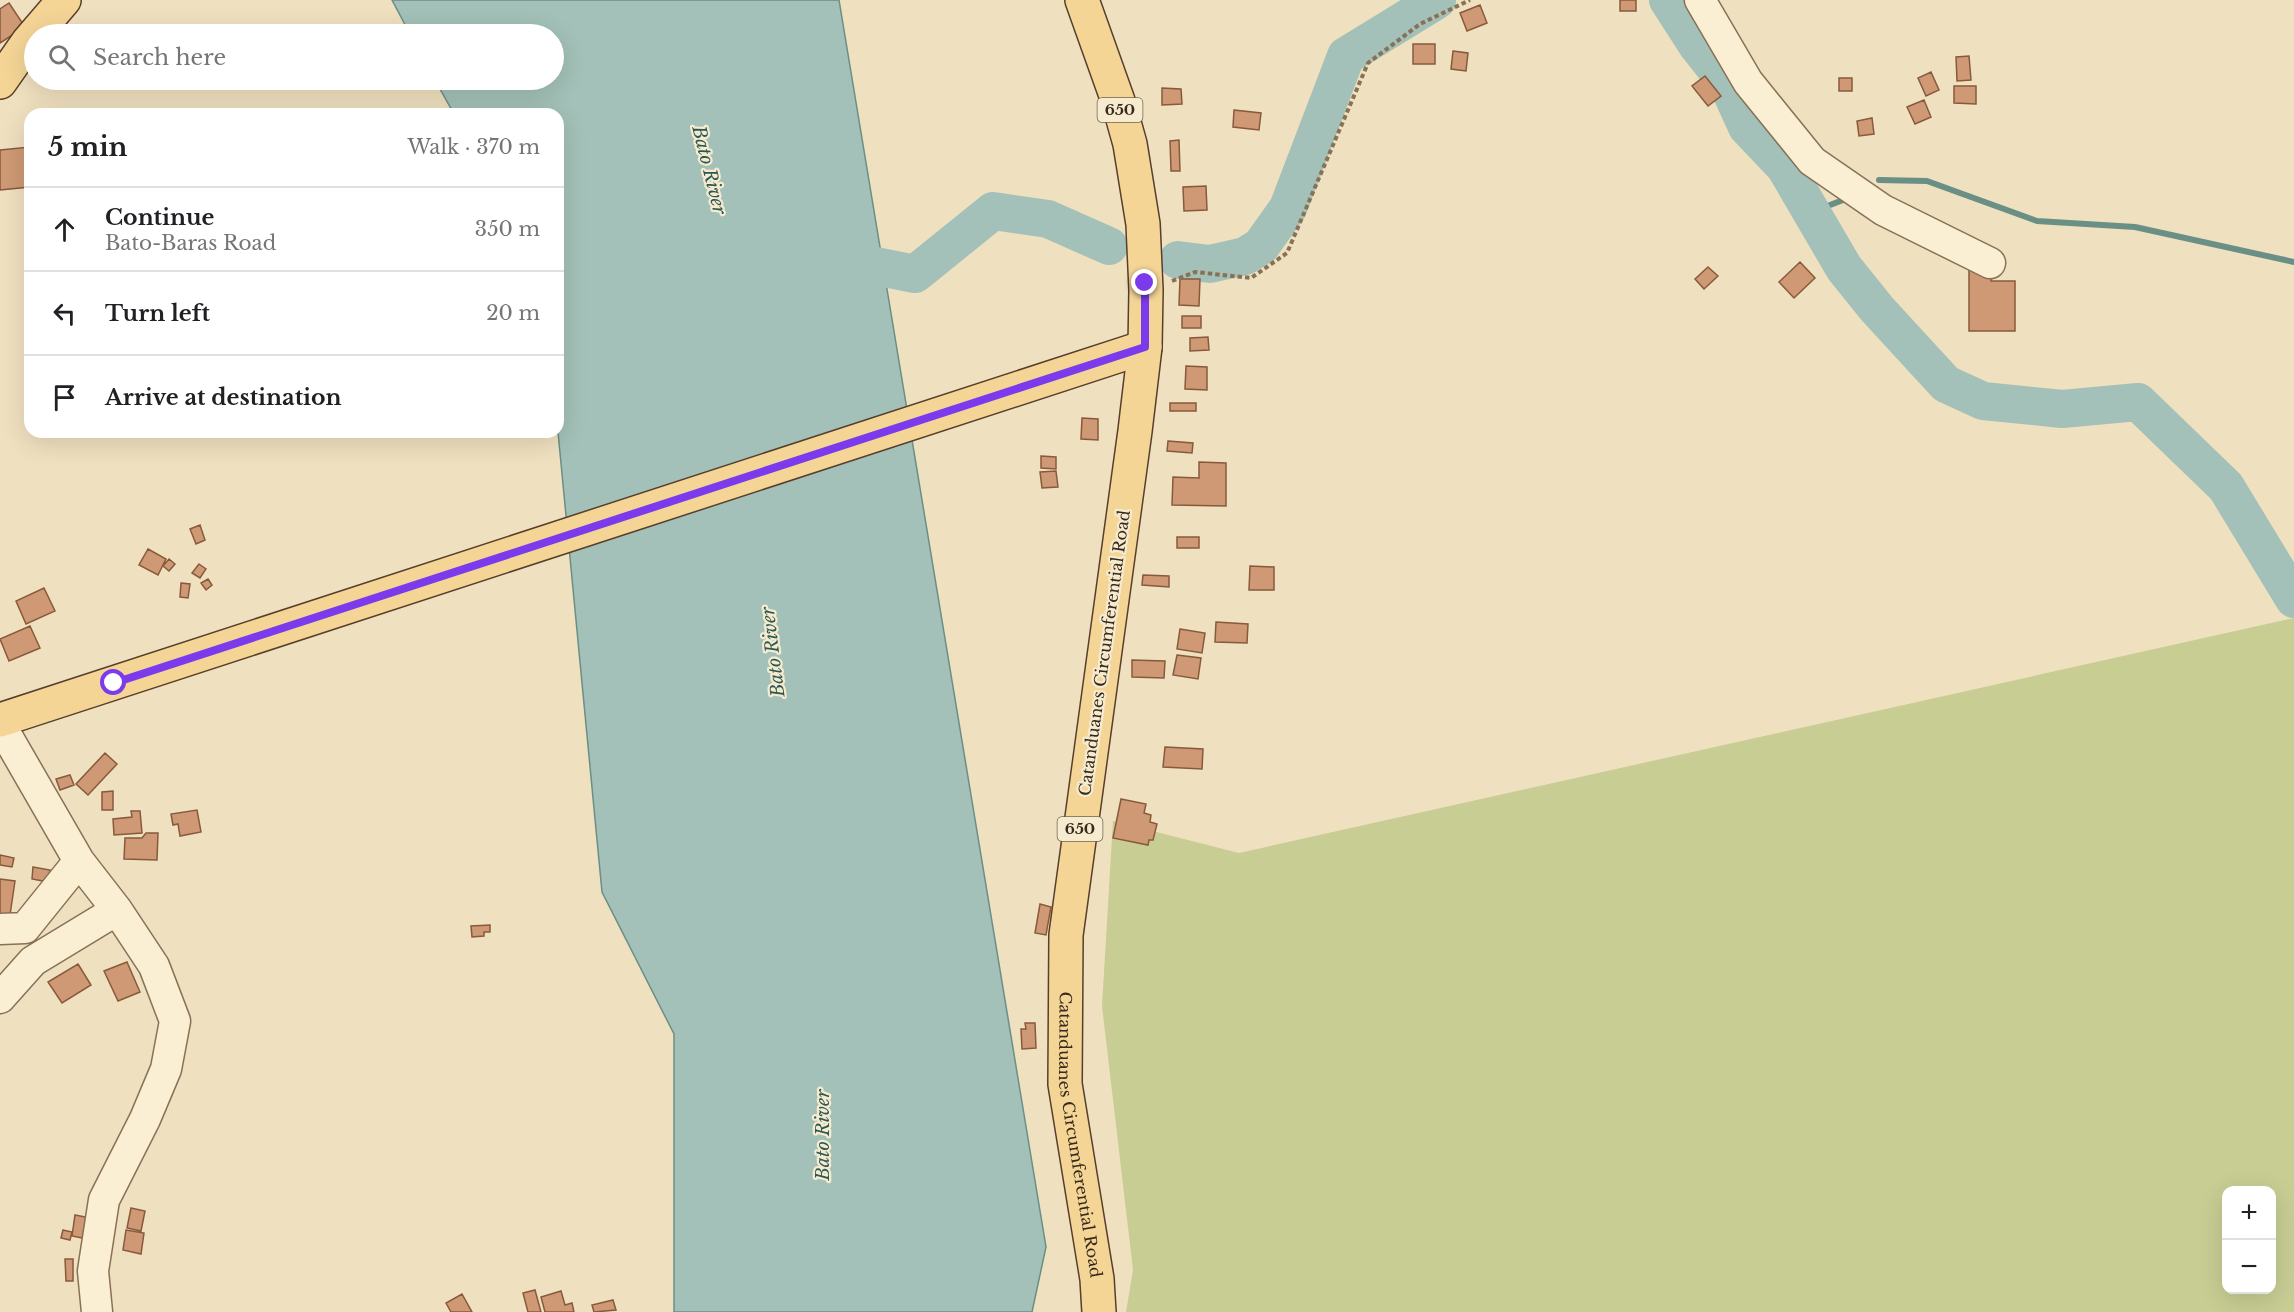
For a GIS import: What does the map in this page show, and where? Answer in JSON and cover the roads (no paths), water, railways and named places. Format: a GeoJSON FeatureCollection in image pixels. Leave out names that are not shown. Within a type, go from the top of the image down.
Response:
{"type":"FeatureCollection","features":[{"type":"Feature","properties":{"kind":"main road"},"geometry":{"type":"LineString","coordinates":[[43,24],[64,0]]}},
{"type":"Feature","properties":{"kind":"main road","name":"Catanduanes Circumferential Road"},"geometry":{"type":"LineString","coordinates":[[1082,0],[1118,101],[1130,144],[1143,224],[1146,290],[1145,347],[1134,443],[1065,935],[1065,1084],[1097,1279],[1099,1312]]}},
{"type":"Feature","properties":{"kind":"main road"},"geometry":{"type":"LineString","coordinates":[[0,82],[24,48]]}},
{"type":"Feature","properties":{"kind":"main road"},"geometry":{"type":"LineString","coordinates":[[0,722],[1145,347]]}},
{"type":"Feature","properties":{"kind":"street"},"geometry":{"type":"LineString","coordinates":[[1700,0],[1748,82],[1812,161],[1883,210],[1989,263]]}},
{"type":"Feature","properties":{"kind":"street"},"geometry":{"type":"LineString","coordinates":[[0,722],[79,861],[117,910],[154,966],[176,1021],[166,1069],[145,1119],[104,1200],[93,1271],[97,1312]]}},
{"type":"Feature","properties":{"kind":"street"},"geometry":{"type":"LineString","coordinates":[[0,929],[25,928],[79,861]]}},
{"type":"Feature","properties":{"kind":"street"},"geometry":{"type":"LineString","coordinates":[[0,998],[33,961],[117,910]]}},
{"type":"Feature","properties":{"kind":"water","name":"Bato River"},"geometry":{"type":"Polygon","coordinates":[[[392,0],[839,0],[1046,1247],[1032,1312],[674,1312],[674,1034],[602,892],[559,438],[564,438],[564,108],[451,108],[441,90],[564,90],[564,24],[405,24],[392,0]]]}},
{"type":"Feature","properties":{"kind":"waterway"},"geometry":{"type":"LineString","coordinates":[[1178,260],[1210,264],[1245,256],[1261,246],[1288,208],[1346,56],[1437,0]]}},
{"type":"Feature","properties":{"kind":"waterway"},"geometry":{"type":"LineString","coordinates":[[1668,0],[1697,45],[1727,83],[1747,127],[1785,167],[1844,268],[1877,309],[1946,384],[1983,401],[2062,409],[2138,402],[2226,487],[2294,599]]}},
{"type":"Feature","properties":{"kind":"waterway"},"geometry":{"type":"LineString","coordinates":[[1879,180],[1927,181],[2037,221],[2135,227],[2294,262]]}},
{"type":"Feature","properties":{"kind":"waterway"},"geometry":{"type":"LineString","coordinates":[[1812,212],[1843,200]]}},
{"type":"Feature","properties":{"kind":"waterway"},"geometry":{"type":"LineString","coordinates":[[835,258],[915,274],[993,211],[1048,219],[1109,246]]}}]}
